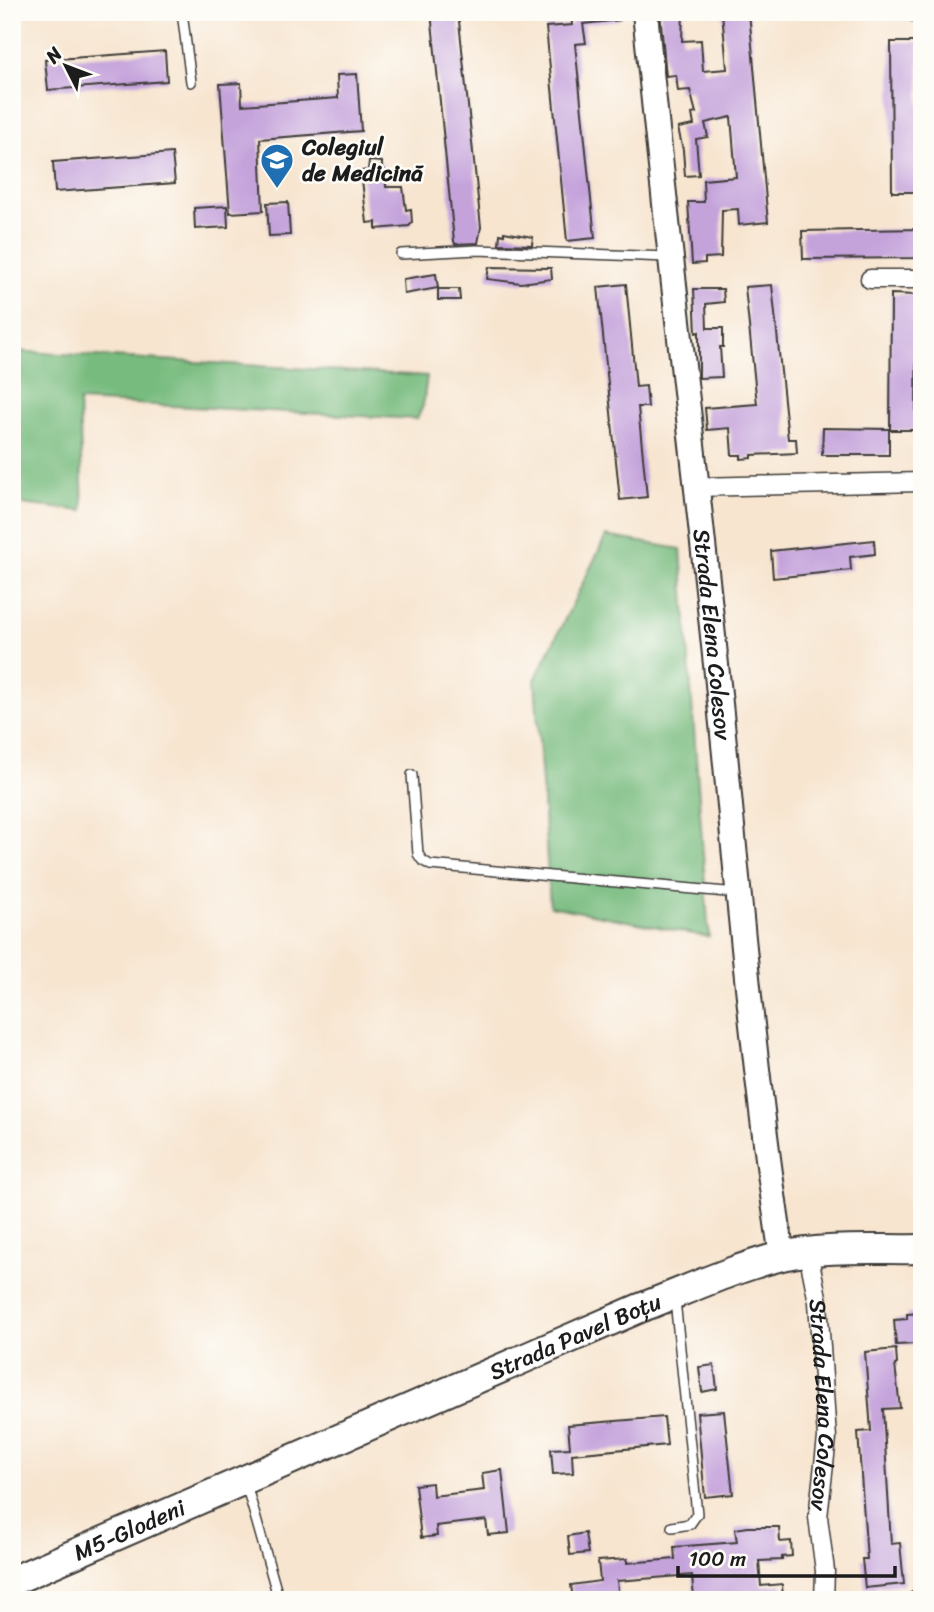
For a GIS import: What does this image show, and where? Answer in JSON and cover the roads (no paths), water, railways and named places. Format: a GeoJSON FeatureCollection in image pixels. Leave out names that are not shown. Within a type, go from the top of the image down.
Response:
{"type":"FeatureCollection","features":[{"type":"Feature","properties":{"kind":"main road","name":"Strada Pavel Boțu"},"geometry":{"type":"LineString","coordinates":[[244,1478],[674,1294],[795,1254],[922,1249]]}},
{"type":"Feature","properties":{"kind":"main road","name":"M5-Glodeni"},"geometry":{"type":"LineString","coordinates":[[12,1581],[244,1478]]}},
{"type":"Feature","properties":{"kind":"street","name":"Strada Elena Colesov"},"geometry":{"type":"LineString","coordinates":[[645,12],[772,1201],[818,1302],[827,1437],[818,1517],[824,1600]]}},
{"type":"Feature","properties":{"kind":"street"},"geometry":{"type":"LineString","coordinates":[[870,279],[922,279]]}},
{"type":"Feature","properties":{"kind":"street"},"geometry":{"type":"LineString","coordinates":[[695,487],[922,482]]}},
{"type":"Feature","properties":{"kind":"lane"},"geometry":{"type":"LineString","coordinates":[[183,12],[191,82]]}},
{"type":"Feature","properties":{"kind":"lane"},"geometry":{"type":"LineString","coordinates":[[401,254],[477,250],[670,257]]}},
{"type":"Feature","properties":{"kind":"lane"},"geometry":{"type":"LineString","coordinates":[[412,775],[418,854],[430,865],[738,894]]}},
{"type":"Feature","properties":{"kind":"lane"},"geometry":{"type":"LineString","coordinates":[[671,1527],[690,1524],[697,1514],[674,1294]]}},
{"type":"Feature","properties":{"kind":"lane"},"geometry":{"type":"LineString","coordinates":[[244,1478],[279,1600]]}},
{"type":"Feature","properties":{"kind":"place","name":"Colegiul de Medicină"},"geometry":{"type":"Point","coordinates":[277,190]}}]}
